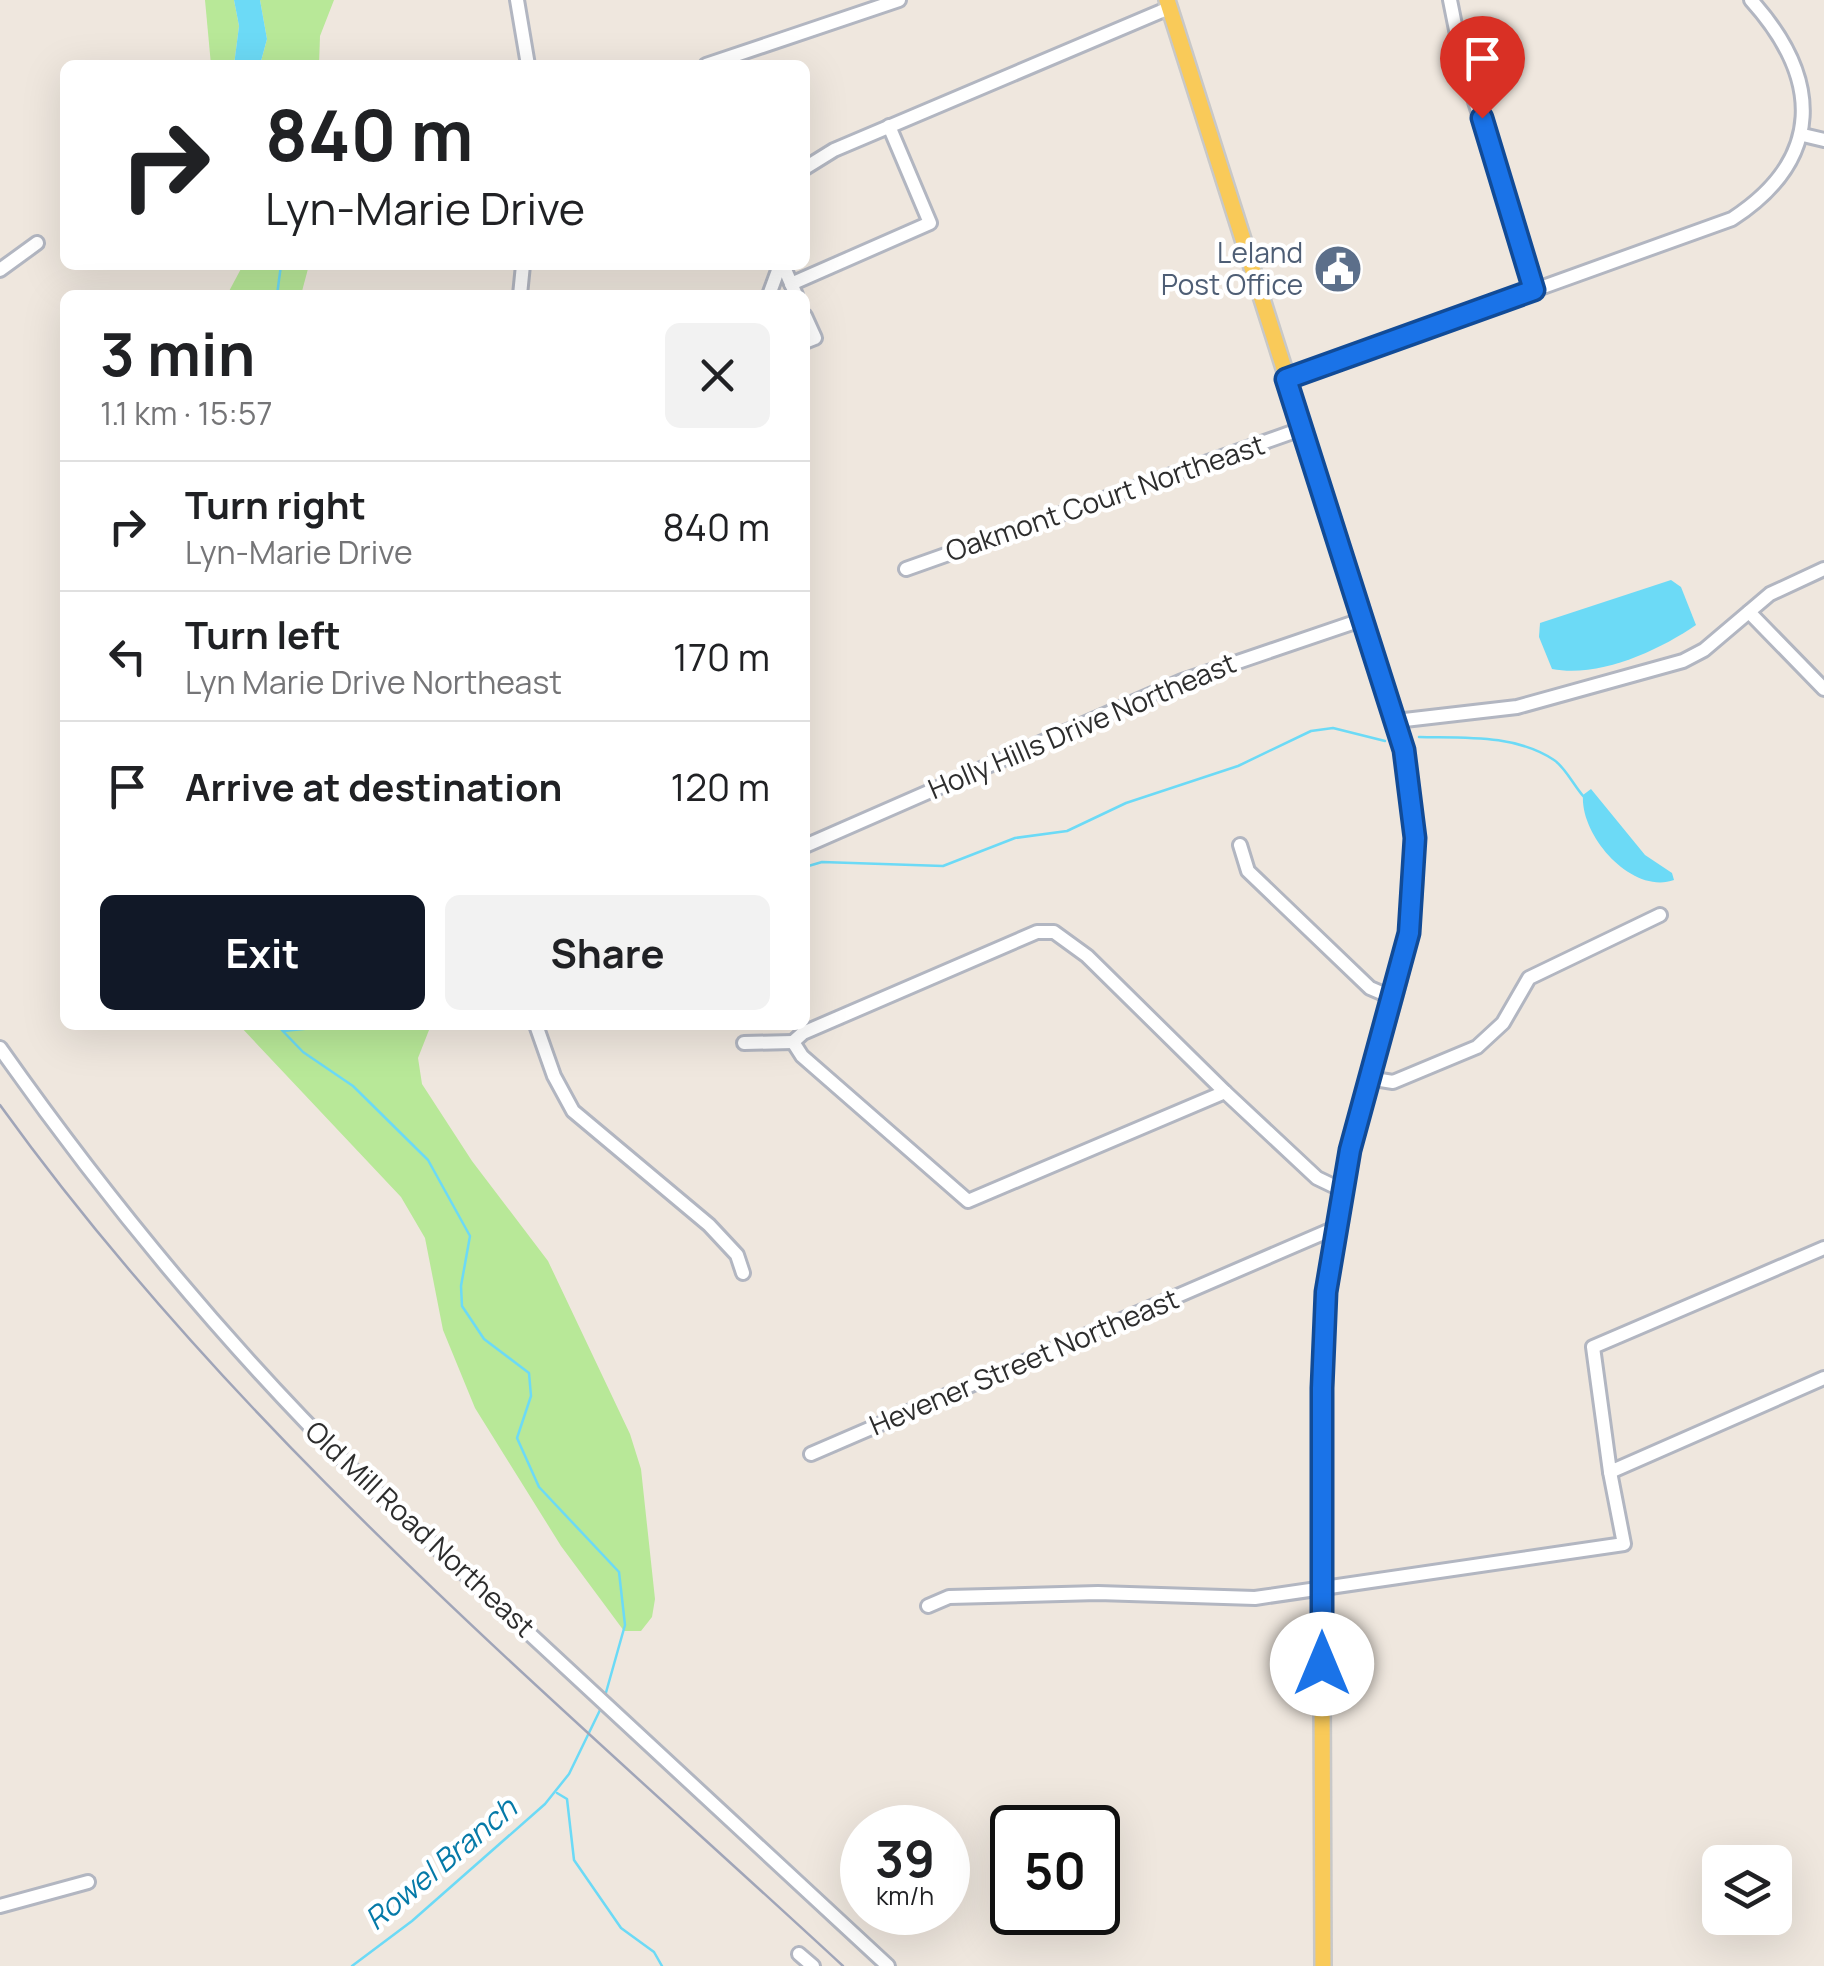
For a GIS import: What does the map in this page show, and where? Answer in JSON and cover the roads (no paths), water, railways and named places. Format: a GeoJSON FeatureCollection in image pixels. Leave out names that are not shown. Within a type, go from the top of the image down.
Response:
{"type":"FeatureCollection","features":[{"type":"Feature","properties":{"kind":"main road"},"geometry":{"type":"LineString","coordinates":[[1168,4],[1396,721],[1409,780],[1415,838],[1409,933],[1368,1078],[1342,1190],[1326,1292],[1322,1388],[1323,1966]]}},
{"type":"Feature","properties":{"kind":"street"},"geometry":{"type":"LineString","coordinates":[[517,0],[527,60]]}},
{"type":"Feature","properties":{"kind":"street"},"geometry":{"type":"LineString","coordinates":[[721,60],[899,0]]}},
{"type":"Feature","properties":{"kind":"street"},"geometry":{"type":"LineString","coordinates":[[1450,0],[1462,60],[1534,290]]}},
{"type":"Feature","properties":{"kind":"street"},"geometry":{"type":"LineString","coordinates":[[1286,379],[1732,219],[1757,205],[1782,179],[1803,135],[1809,105],[1804,80],[1775,26],[1752,0]]}},
{"type":"Feature","properties":{"kind":"street"},"geometry":{"type":"LineString","coordinates":[[810,166],[890,126],[1168,4]]}},
{"type":"Feature","properties":{"kind":"street"},"geometry":{"type":"LineString","coordinates":[[794,289],[930,223],[890,126]]}},
{"type":"Feature","properties":{"kind":"street"},"geometry":{"type":"LineString","coordinates":[[1803,135],[1824,140]]}},
{"type":"Feature","properties":{"kind":"street"},"geometry":{"type":"LineString","coordinates":[[0,270],[37,244]]}},
{"type":"Feature","properties":{"kind":"street","name":"Oakmont Court Northeast"},"geometry":{"type":"LineString","coordinates":[[906,568],[1304,428]]}},
{"type":"Feature","properties":{"kind":"street"},"geometry":{"type":"LineString","coordinates":[[1396,721],[1504,709],[1635,677],[1694,656],[1780,588],[1824,569]]}},
{"type":"Feature","properties":{"kind":"street"},"geometry":{"type":"LineString","coordinates":[[1749,612],[1824,689]]}},
{"type":"Feature","properties":{"kind":"street","name":"Holly Hills Drive Northeast"},"geometry":{"type":"LineString","coordinates":[[810,844],[1182,681],[1364,619]]}},
{"type":"Feature","properties":{"kind":"street"},"geometry":{"type":"LineString","coordinates":[[1240,845],[1248,871],[1370,988],[1390,997]]}},
{"type":"Feature","properties":{"kind":"street"},"geometry":{"type":"LineString","coordinates":[[1368,1078],[1393,1082],[1478,1047],[1504,1023],[1529,978],[1660,915]]}},
{"type":"Feature","properties":{"kind":"street"},"geometry":{"type":"LineString","coordinates":[[810,1030],[1007,944],[1037,932],[1054,932],[1087,956],[1317,1178],[1342,1190]]}},
{"type":"Feature","properties":{"kind":"street"},"geometry":{"type":"LineString","coordinates":[[538,1030],[554,1076],[573,1111],[710,1225],[737,1255],[743,1273]]}},
{"type":"Feature","properties":{"kind":"street"},"geometry":{"type":"LineString","coordinates":[[744,1043],[794,1042],[810,1030]]}},
{"type":"Feature","properties":{"kind":"street"},"geometry":{"type":"LineString","coordinates":[[794,1042],[802,1056],[968,1201],[1224,1092]]}},
{"type":"Feature","properties":{"kind":"street","name":"Old Mill Road Northeast"},"geometry":{"type":"LineString","coordinates":[[0,1048],[95,1180],[246,1360],[355,1472],[888,1966]]}},
{"type":"Feature","properties":{"kind":"street","name":"Hevener Street Northeast"},"geometry":{"type":"LineString","coordinates":[[811,1454],[1335,1228]]}},
{"type":"Feature","properties":{"kind":"street"},"geometry":{"type":"LineString","coordinates":[[928,1606],[949,1597],[1098,1594],[1255,1598],[1624,1544],[1593,1347],[1824,1248]]}},
{"type":"Feature","properties":{"kind":"street"},"geometry":{"type":"LineString","coordinates":[[1610,1472],[1824,1378]]}},
{"type":"Feature","properties":{"kind":"street"},"geometry":{"type":"LineString","coordinates":[[0,1906],[88,1882]]}},
{"type":"Feature","properties":{"kind":"street"},"geometry":{"type":"LineString","coordinates":[[799,1954],[813,1966]]}},
{"type":"Feature","properties":{"kind":"water"},"geometry":{"type":"Polygon","coordinates":[[[234,0],[260,0],[267,39],[261,60],[235,60],[239,26],[234,0]]]}},
{"type":"Feature","properties":{"kind":"water"},"geometry":{"type":"Polygon","coordinates":[[[1671,580],[1681,587],[1696,625],[1664,644],[1608,666],[1552,669],[1539,637],[1540,623],[1671,580]]]}},
{"type":"Feature","properties":{"kind":"water"},"geometry":{"type":"Polygon","coordinates":[[[1591,789],[1645,855],[1672,873],[1674,880],[1642,879],[1626,871],[1599,844],[1584,811],[1583,795],[1591,789]]]}},
{"type":"Feature","properties":{"kind":"waterway"},"geometry":{"type":"LineString","coordinates":[[278,290],[280,270]]}},
{"type":"Feature","properties":{"kind":"waterway"},"geometry":{"type":"LineString","coordinates":[[810,866],[822,862],[943,866],[1015,838],[1067,831],[1126,803],[1238,766],[1311,731],[1333,728],[1385,741]]}},
{"type":"Feature","properties":{"kind":"waterway"},"geometry":{"type":"LineString","coordinates":[[1419,737],[1488,739],[1523,746],[1558,763],[1584,797]]}},
{"type":"Feature","properties":{"kind":"waterway"},"geometry":{"type":"LineString","coordinates":[[282,1030],[303,1052],[353,1086],[428,1160],[470,1236],[461,1286],[462,1306],[484,1339],[529,1373],[531,1396],[517,1438],[539,1487],[619,1572],[625,1625],[605,1696]]}},
{"type":"Feature","properties":{"kind":"waterway"},"geometry":{"type":"LineString","coordinates":[[283,1031],[293,1030]]}},
{"type":"Feature","properties":{"kind":"waterway","name":"Rowel Branch"},"geometry":{"type":"LineString","coordinates":[[352,1966],[412,1921],[545,1804],[569,1774],[601,1708]]}},
{"type":"Feature","properties":{"kind":"waterway"},"geometry":{"type":"LineString","coordinates":[[557,1793],[567,1799],[574,1860],[621,1928],[654,1952],[662,1966]]}},
{"type":"Feature","properties":{"kind":"railway"},"geometry":{"type":"LineString","coordinates":[[0,1105],[92,1225],[190,1340],[293,1450],[509,1660],[843,1966]]}},
{"type":"Feature","properties":{"kind":"place","name":"Leland Post Office"},"geometry":{"type":"Point","coordinates":[1338,269]}}]}
